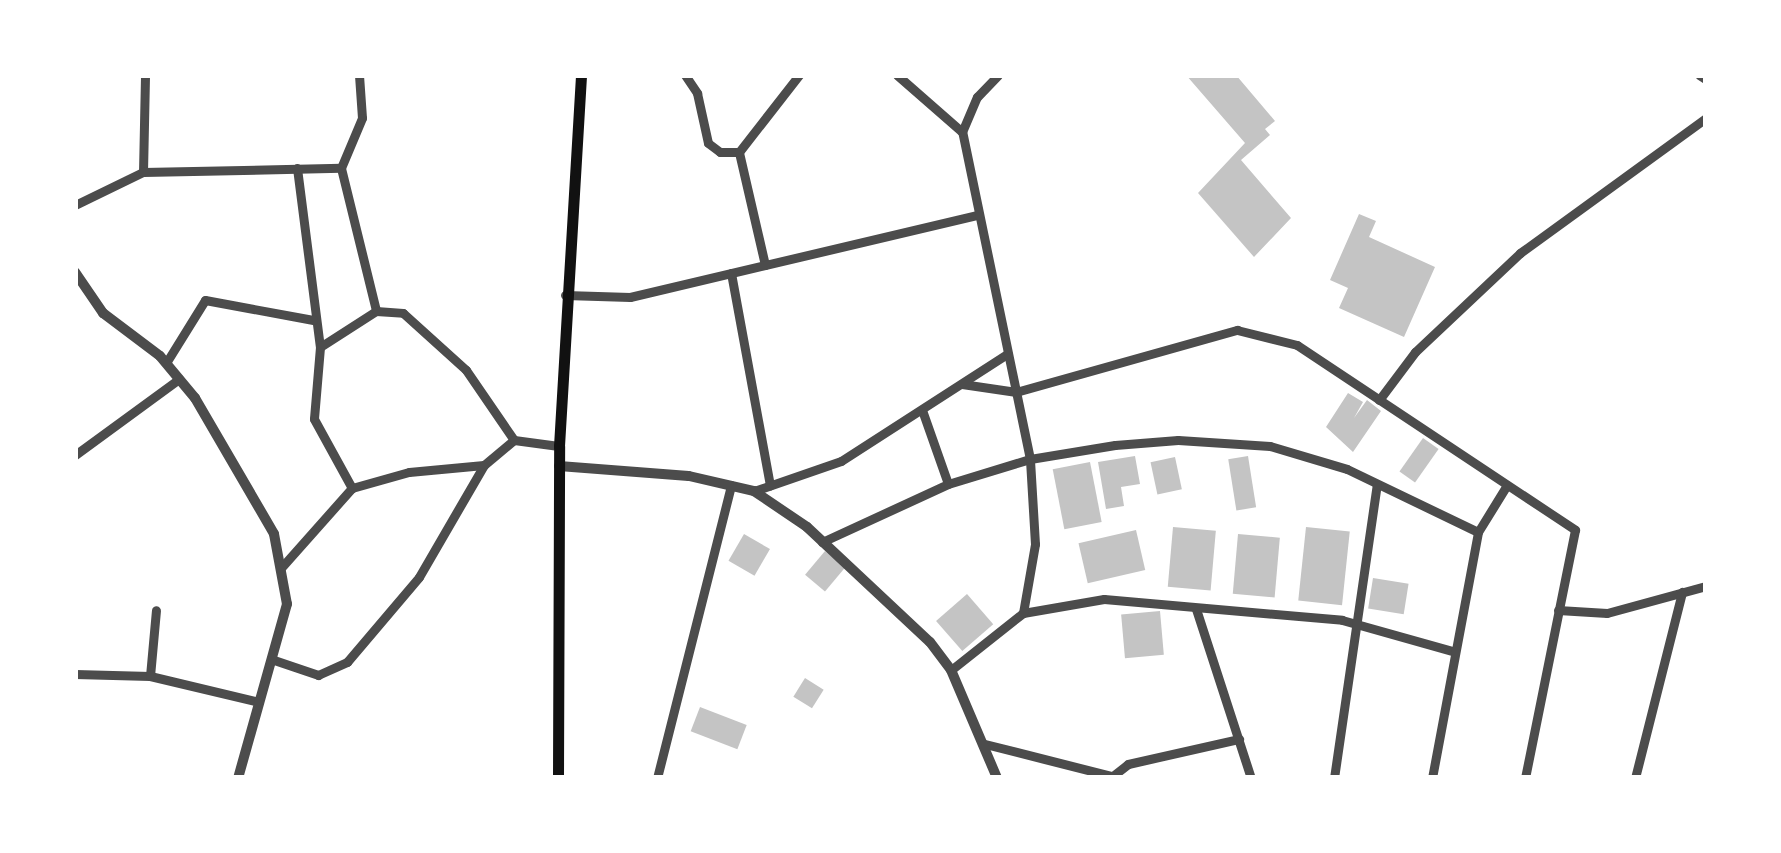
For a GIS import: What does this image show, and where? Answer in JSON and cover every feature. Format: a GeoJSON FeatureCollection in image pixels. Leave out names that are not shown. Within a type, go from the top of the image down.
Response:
{"type":"FeatureCollection","features":[{"type":"Feature","properties":{"kind":"main road"},"geometry":{"type":"LineString","coordinates":[[558,778],[559,446],[564,294],[581,75]]}},
{"type":"Feature","properties":{"kind":"street"},"geometry":{"type":"LineString","coordinates":[[143,172],[144,75]]}},
{"type":"Feature","properties":{"kind":"street"},"geometry":{"type":"LineString","coordinates":[[359,75],[362,118],[341,168],[376,311]]}},
{"type":"Feature","properties":{"kind":"street"},"geometry":{"type":"LineString","coordinates":[[685,75],[697,93],[708,143],[720,152],[739,152]]}},
{"type":"Feature","properties":{"kind":"street"},"geometry":{"type":"LineString","coordinates":[[739,152],[799,75]]}},
{"type":"Feature","properties":{"kind":"street"},"geometry":{"type":"LineString","coordinates":[[897,75],[962,132]]}},
{"type":"Feature","properties":{"kind":"street"},"geometry":{"type":"LineString","coordinates":[[998,75],[976,96],[962,132],[976,215],[1030,459],[1036,544],[1023,613]]}},
{"type":"Feature","properties":{"kind":"street"},"geometry":{"type":"LineString","coordinates":[[1379,400],[1415,352],[1520,253],[1706,118]]}},
{"type":"Feature","properties":{"kind":"street"},"geometry":{"type":"LineString","coordinates":[[739,152],[765,265]]}},
{"type":"Feature","properties":{"kind":"street"},"geometry":{"type":"LineString","coordinates":[[297,168],[313,320],[320,347],[314,419],[352,488]]}},
{"type":"Feature","properties":{"kind":"street"},"geometry":{"type":"LineString","coordinates":[[75,205],[143,172],[341,168]]}},
{"type":"Feature","properties":{"kind":"street"},"geometry":{"type":"LineString","coordinates":[[564,294],[630,297],[976,215]]}},
{"type":"Feature","properties":{"kind":"street"},"geometry":{"type":"LineString","coordinates":[[75,272],[103,313],[179,378],[274,534],[287,604],[238,778]]}},
{"type":"Feature","properties":{"kind":"street"},"geometry":{"type":"LineString","coordinates":[[732,273],[770,485]]}},
{"type":"Feature","properties":{"kind":"street"},"geometry":{"type":"LineString","coordinates":[[75,297],[89,292]]}},
{"type":"Feature","properties":{"kind":"street"},"geometry":{"type":"LineString","coordinates":[[166,363],[205,300],[313,320]]}},
{"type":"Feature","properties":{"kind":"street"},"geometry":{"type":"LineString","coordinates":[[320,347],[376,311],[403,312],[466,370],[514,440]]}},
{"type":"Feature","properties":{"kind":"street"},"geometry":{"type":"LineString","coordinates":[[962,384],[1016,392],[1237,330],[1298,345],[1576,530],[1525,778]]}},
{"type":"Feature","properties":{"kind":"street"},"geometry":{"type":"LineString","coordinates":[[754,490],[841,461],[1008,354]]}},
{"type":"Feature","properties":{"kind":"street"},"geometry":{"type":"LineString","coordinates":[[75,454],[179,378]]}},
{"type":"Feature","properties":{"kind":"street"},"geometry":{"type":"LineString","coordinates":[[922,410],[948,484]]}},
{"type":"Feature","properties":{"kind":"street"},"geometry":{"type":"LineString","coordinates":[[271,659],[318,676],[347,662],[418,577],[484,465],[514,440],[559,446]]}},
{"type":"Feature","properties":{"kind":"street"},"geometry":{"type":"LineString","coordinates":[[822,542],[948,484],[1030,459],[1178,440],[1270,446],[1377,485],[1478,532]]}},
{"type":"Feature","properties":{"kind":"street"},"geometry":{"type":"LineString","coordinates":[[280,568],[352,488],[409,472],[484,465]]}},
{"type":"Feature","properties":{"kind":"street"},"geometry":{"type":"LineString","coordinates":[[559,466],[689,476],[754,490],[822,542],[930,642],[951,670],[996,778]]}},
{"type":"Feature","properties":{"kind":"street"},"geometry":{"type":"LineString","coordinates":[[1334,778],[1377,485]]}},
{"type":"Feature","properties":{"kind":"street"},"geometry":{"type":"LineString","coordinates":[[657,778],[732,486]]}},
{"type":"Feature","properties":{"kind":"street"},"geometry":{"type":"LineString","coordinates":[[1432,778],[1452,651],[1478,532],[1507,486]]}},
{"type":"Feature","properties":{"kind":"street"},"geometry":{"type":"LineString","coordinates":[[1558,610],[1608,612],[1706,586]]}},
{"type":"Feature","properties":{"kind":"street"},"geometry":{"type":"LineString","coordinates":[[1635,778],[1682,592]]}},
{"type":"Feature","properties":{"kind":"street"},"geometry":{"type":"LineString","coordinates":[[951,670],[1023,613],[1104,598],[1354,623],[1452,651]]}},
{"type":"Feature","properties":{"kind":"street"},"geometry":{"type":"LineString","coordinates":[[1196,609],[1251,778]]}},
{"type":"Feature","properties":{"kind":"street"},"geometry":{"type":"LineString","coordinates":[[150,676],[156,610]]}},
{"type":"Feature","properties":{"kind":"street"},"geometry":{"type":"LineString","coordinates":[[75,674],[150,676],[259,702]]}},
{"type":"Feature","properties":{"kind":"street"},"geometry":{"type":"LineString","coordinates":[[985,744],[1116,776],[1128,764],[1239,738]]}},
{"type":"Feature","properties":{"kind":"building"},"geometry":{"type":"Polygon","coordinates":[[[1186,75],[1236,75],[1275,121],[1265,129],[1270,135],[1241,160],[1291,218],[1254,257],[1198,193],[1245,143],[1186,75]]]}},
{"type":"Feature","properties":{"kind":"building"},"geometry":{"type":"Polygon","coordinates":[[[1359,214],[1376,221],[1369,237],[1435,267],[1404,337],[1339,308],[1348,288],[1330,280],[1359,214]]]}},
{"type":"Feature","properties":{"kind":"building"},"geometry":{"type":"Polygon","coordinates":[[[1348,393],[1363,402],[1354,418],[1367,400],[1381,411],[1353,452],[1326,427],[1348,393]]]}},
{"type":"Feature","properties":{"kind":"building"},"geometry":{"type":"Polygon","coordinates":[[[1423,438],[1439,449],[1415,482],[1399,472],[1423,438]]]}},
{"type":"Feature","properties":{"kind":"building"},"geometry":{"type":"Polygon","coordinates":[[[1135,456],[1140,484],[1121,487],[1124,506],[1106,509],[1098,462],[1135,456]]]}},
{"type":"Feature","properties":{"kind":"building"},"geometry":{"type":"Polygon","coordinates":[[[1248,456],[1256,507],[1236,510],[1228,459],[1248,456]]]}},
{"type":"Feature","properties":{"kind":"building"},"geometry":{"type":"Polygon","coordinates":[[[1175,457],[1182,489],[1157,494],[1151,462],[1175,457]]]}},
{"type":"Feature","properties":{"kind":"building"},"geometry":{"type":"Polygon","coordinates":[[[1090,462],[1102,522],[1064,529],[1053,469],[1090,462]]]}},
{"type":"Feature","properties":{"kind":"building"},"geometry":{"type":"Polygon","coordinates":[[[1173,527],[1216,531],[1211,591],[1168,587],[1173,527]]]}},
{"type":"Feature","properties":{"kind":"building"},"geometry":{"type":"Polygon","coordinates":[[[1306,527],[1350,532],[1342,605],[1298,601],[1306,527]]]}},
{"type":"Feature","properties":{"kind":"building"},"geometry":{"type":"Polygon","coordinates":[[[1136,530],[1145,570],[1088,583],[1079,543],[1136,530]]]}},
{"type":"Feature","properties":{"kind":"building"},"geometry":{"type":"Polygon","coordinates":[[[744,534],[770,549],[754,576],[728,561],[744,534]]]}},
{"type":"Feature","properties":{"kind":"building"},"geometry":{"type":"Polygon","coordinates":[[[1238,534],[1280,538],[1275,597],[1233,594],[1238,534]]]}},
{"type":"Feature","properties":{"kind":"building"},"geometry":{"type":"Polygon","coordinates":[[[825,551],[845,568],[825,591],[805,575],[825,551]]]}},
{"type":"Feature","properties":{"kind":"building"},"geometry":{"type":"Polygon","coordinates":[[[1373,578],[1409,584],[1404,614],[1368,609],[1373,578]]]}},
{"type":"Feature","properties":{"kind":"building"},"geometry":{"type":"Polygon","coordinates":[[[967,594],[993,624],[962,651],[936,621],[967,594]]]}},
{"type":"Feature","properties":{"kind":"building"},"geometry":{"type":"Polygon","coordinates":[[[1160,611],[1164,655],[1125,658],[1121,614],[1160,611]]]}},
{"type":"Feature","properties":{"kind":"building"},"geometry":{"type":"Polygon","coordinates":[[[805,678],[824,690],[812,708],[793,697],[805,678]]]}},
{"type":"Feature","properties":{"kind":"building"},"geometry":{"type":"Polygon","coordinates":[[[700,707],[747,725],[737,749],[691,731],[700,707]]]}}]}
